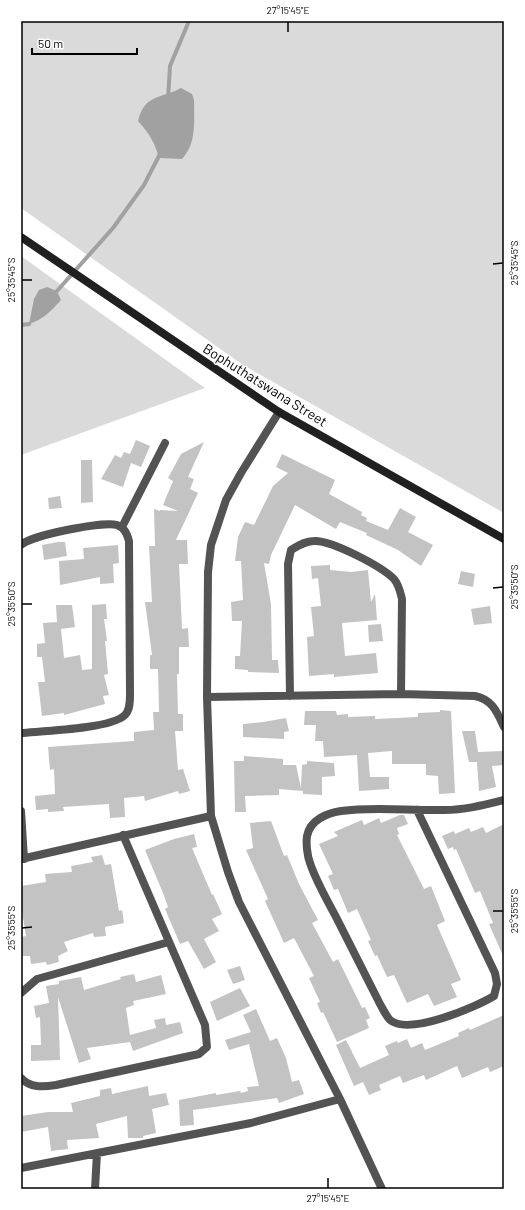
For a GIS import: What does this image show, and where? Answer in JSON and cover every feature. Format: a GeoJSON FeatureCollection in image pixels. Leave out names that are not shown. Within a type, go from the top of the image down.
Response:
{"type":"FeatureCollection","features":[{"type":"Feature","properties":{"kind":"street","name":"Bophuthatswana Street"},"geometry":{"type":"LineString","coordinates":[[21,237],[54,261],[279,412],[504,539]]}},
{"type":"Feature","properties":{"kind":"street"},"geometry":{"type":"LineString","coordinates":[[279,412],[232,488],[222,508],[211,545],[208,572],[207,697],[211,816],[228,872],[240,902],[340,1099],[382,1189]]}},
{"type":"Feature","properties":{"kind":"street"},"geometry":{"type":"LineString","coordinates":[[122,528],[166,442]]}},
{"type":"Feature","properties":{"kind":"street"},"geometry":{"type":"LineString","coordinates":[[21,545],[36,537],[73,529],[110,524],[122,528],[129,541],[130,695],[128,711],[120,719],[107,724],[21,734]]}},
{"type":"Feature","properties":{"kind":"street"},"geometry":{"type":"LineString","coordinates":[[290,696],[288,564],[291,550],[312,540],[323,541],[362,558],[385,571],[399,586],[402,599],[401,694]]}},
{"type":"Feature","properties":{"kind":"street"},"geometry":{"type":"LineString","coordinates":[[207,697],[401,694],[466,695],[480,697],[492,704],[504,727]]}},
{"type":"Feature","properties":{"kind":"street"},"geometry":{"type":"LineString","coordinates":[[416,810],[494,973],[497,984],[494,996],[484,1002],[435,1020],[405,1025],[391,1020],[380,1004],[310,863],[307,836],[310,827],[315,820],[341,810],[472,808],[504,800]]}},
{"type":"Feature","properties":{"kind":"street"},"geometry":{"type":"LineString","coordinates":[[21,811],[23,859],[211,816]]}},
{"type":"Feature","properties":{"kind":"street"},"geometry":{"type":"LineString","coordinates":[[21,1078],[26,1083],[38,1087],[56,1085],[199,1054],[205,1050],[207,1037],[206,1025],[123,835]]}},
{"type":"Feature","properties":{"kind":"street"},"geometry":{"type":"LineString","coordinates":[[21,993],[37,979],[169,942]]}},
{"type":"Feature","properties":{"kind":"street"},"geometry":{"type":"LineString","coordinates":[[21,1168],[251,1123],[340,1099]]}},
{"type":"Feature","properties":{"kind":"street"},"geometry":{"type":"LineString","coordinates":[[94,1189],[97,1153]]}},
{"type":"Feature","properties":{"kind":"shaded area"},"geometry":{"type":"Polygon","coordinates":[[[21,21],[504,21],[504,513],[243,365],[21,208],[21,21]]]}},
{"type":"Feature","properties":{"kind":"shaded area"},"geometry":{"type":"Polygon","coordinates":[[[181,88],[192,94],[194,100],[194,131],[190,146],[182,159],[159,158],[151,138],[138,121],[145,106],[154,98],[181,88]]]}},
{"type":"Feature","properties":{"kind":"shaded area"},"geometry":{"type":"Polygon","coordinates":[[[21,256],[205,388],[21,455],[21,256]]]}},
{"type":"Feature","properties":{"kind":"shaded area"},"geometry":{"type":"Polygon","coordinates":[[[47,287],[57,291],[61,300],[43,317],[29,324],[34,299],[39,290],[47,287]]]}},
{"type":"Feature","properties":{"kind":"building"},"geometry":{"type":"Polygon","coordinates":[[[136,440],[150,446],[141,467],[131,463],[123,487],[101,479],[115,455],[121,458],[124,452],[130,454],[136,440]]]}},
{"type":"Feature","properties":{"kind":"building"},"geometry":{"type":"Polygon","coordinates":[[[204,442],[188,477],[194,479],[190,489],[198,493],[176,540],[187,540],[188,564],[179,564],[182,629],[188,628],[189,647],[179,647],[179,674],[177,674],[178,714],[183,714],[183,731],[175,731],[178,770],[183,769],[190,791],[179,794],[178,791],[145,801],[144,796],[124,798],[125,817],[110,818],[109,804],[63,807],[64,811],[48,812],[48,809],[36,810],[35,796],[55,794],[54,769],[50,770],[48,747],[134,741],[134,732],[154,730],[153,712],[159,712],[158,669],[150,669],[150,655],[152,655],[145,602],[152,602],[149,546],[155,546],[154,509],[160,511],[178,511],[163,505],[173,481],[168,478],[181,454],[204,442]]]}},
{"type":"Feature","properties":{"kind":"building"},"geometry":{"type":"Polygon","coordinates":[[[282,454],[335,480],[329,494],[362,512],[361,515],[367,518],[366,521],[388,530],[400,508],[416,517],[408,532],[433,545],[421,566],[398,550],[366,535],[367,533],[340,522],[336,529],[295,505],[271,555],[269,564],[264,563],[271,604],[272,660],[278,660],[279,673],[248,672],[248,670],[235,669],[235,656],[240,656],[242,621],[232,621],[231,602],[243,600],[241,561],[235,561],[238,537],[245,522],[254,525],[273,486],[288,473],[276,467],[282,454]]]}},
{"type":"Feature","properties":{"kind":"building"},"geometry":{"type":"Polygon","coordinates":[[[81,460],[92,460],[93,502],[81,503],[81,460]]]}},
{"type":"Feature","properties":{"kind":"building"},"geometry":{"type":"Polygon","coordinates":[[[60,496],[62,508],[49,509],[48,498],[60,496]]]}},
{"type":"Feature","properties":{"kind":"building"},"geometry":{"type":"Polygon","coordinates":[[[65,542],[67,556],[44,560],[42,545],[65,542]]]}},
{"type":"Feature","properties":{"kind":"building"},"geometry":{"type":"Polygon","coordinates":[[[118,545],[119,563],[113,564],[114,583],[100,584],[100,577],[60,585],[59,561],[84,559],[83,548],[118,545]]]}},
{"type":"Feature","properties":{"kind":"building"},"geometry":{"type":"Polygon","coordinates":[[[330,565],[330,570],[351,572],[368,570],[371,602],[375,594],[377,620],[342,623],[345,656],[376,653],[378,673],[334,677],[334,674],[309,676],[307,637],[314,636],[311,607],[321,606],[318,578],[312,579],[311,566],[330,565]]]}},
{"type":"Feature","properties":{"kind":"building"},"geometry":{"type":"Polygon","coordinates":[[[461,571],[475,574],[473,587],[458,584],[461,571]]]}},
{"type":"Feature","properties":{"kind":"building"},"geometry":{"type":"Polygon","coordinates":[[[106,604],[107,619],[104,619],[107,641],[105,641],[108,674],[104,675],[109,695],[103,696],[105,704],[64,715],[64,713],[42,716],[38,682],[45,682],[42,657],[37,657],[37,644],[45,643],[43,623],[57,622],[56,605],[72,605],[75,627],[61,629],[64,658],[80,655],[82,670],[92,669],[92,605],[106,604]]]}},
{"type":"Feature","properties":{"kind":"building"},"geometry":{"type":"Polygon","coordinates":[[[490,606],[492,623],[474,625],[471,609],[490,606]]]}},
{"type":"Feature","properties":{"kind":"building"},"geometry":{"type":"Polygon","coordinates":[[[381,624],[383,641],[369,642],[368,625],[381,624]]]}},
{"type":"Feature","properties":{"kind":"building"},"geometry":{"type":"Polygon","coordinates":[[[440,710],[451,711],[455,793],[439,794],[438,776],[426,775],[426,764],[392,764],[392,751],[368,753],[370,777],[389,777],[389,789],[359,791],[357,755],[324,757],[323,741],[315,741],[316,725],[304,725],[305,711],[336,711],[337,715],[348,714],[348,717],[375,716],[375,719],[418,717],[418,713],[440,712],[440,710]]]}},
{"type":"Feature","properties":{"kind":"building"},"geometry":{"type":"Polygon","coordinates":[[[286,718],[289,731],[284,732],[284,739],[243,737],[243,724],[286,718]]]}},
{"type":"Feature","properties":{"kind":"building"},"geometry":{"type":"Polygon","coordinates":[[[462,731],[475,731],[478,752],[503,751],[504,765],[492,766],[496,787],[479,791],[477,762],[469,762],[462,731]]]}},
{"type":"Feature","properties":{"kind":"building"},"geometry":{"type":"Polygon","coordinates":[[[244,756],[283,759],[283,765],[296,765],[301,788],[302,765],[307,764],[307,761],[334,763],[335,776],[322,777],[322,795],[303,794],[303,791],[279,789],[279,795],[245,796],[246,812],[235,812],[234,761],[244,761],[244,756]]]}},
{"type":"Feature","properties":{"kind":"building"},"geometry":{"type":"Polygon","coordinates":[[[400,815],[404,815],[408,824],[397,828],[399,834],[397,835],[424,889],[431,886],[445,921],[437,925],[461,980],[451,984],[457,997],[434,1006],[428,994],[407,1003],[394,975],[387,977],[377,955],[375,956],[368,941],[371,940],[357,909],[348,913],[338,889],[334,890],[328,876],[333,874],[319,844],[338,836],[334,832],[362,820],[364,825],[379,818],[381,823],[400,815]]]}},
{"type":"Feature","properties":{"kind":"building"},"geometry":{"type":"Polygon","coordinates":[[[271,821],[284,856],[287,855],[299,884],[318,920],[312,923],[333,962],[338,959],[362,1008],[365,1007],[370,1018],[366,1020],[369,1028],[337,1042],[323,1012],[321,1013],[317,1003],[320,1002],[309,978],[314,976],[294,938],[284,943],[265,901],[268,899],[246,850],[253,848],[250,823],[271,821]]]}},
{"type":"Feature","properties":{"kind":"building"},"geometry":{"type":"Polygon","coordinates":[[[504,824],[504,958],[489,924],[493,923],[480,891],[475,893],[456,849],[454,850],[453,847],[448,849],[442,836],[454,831],[455,834],[469,828],[471,832],[483,827],[486,833],[504,824]]]}},
{"type":"Feature","properties":{"kind":"building"},"geometry":{"type":"Polygon","coordinates":[[[194,834],[197,847],[192,848],[212,895],[213,894],[222,914],[212,919],[219,931],[204,939],[216,962],[204,969],[188,941],[180,944],[165,909],[168,907],[163,893],[145,850],[174,839],[194,834]]]}},
{"type":"Feature","properties":{"kind":"building"},"geometry":{"type":"Polygon","coordinates":[[[102,855],[105,865],[111,864],[119,911],[122,910],[124,923],[105,927],[106,936],[94,937],[93,933],[64,942],[68,951],[58,956],[59,962],[47,965],[46,962],[31,964],[30,956],[21,956],[21,937],[26,936],[21,905],[21,886],[46,882],[45,874],[72,872],[71,866],[93,862],[91,857],[102,855]]]}},
{"type":"Feature","properties":{"kind":"building"},"geometry":{"type":"Polygon","coordinates":[[[240,966],[245,980],[233,984],[227,970],[240,966]]]}},
{"type":"Feature","properties":{"kind":"building"},"geometry":{"type":"Polygon","coordinates":[[[134,974],[136,982],[161,975],[166,994],[133,1001],[134,1005],[126,1008],[130,1035],[156,1028],[154,1020],[165,1018],[166,1025],[180,1022],[183,1033],[133,1051],[130,1042],[87,1048],[91,1059],[79,1063],[58,997],[60,1060],[31,1061],[31,1045],[41,1045],[40,1017],[36,1018],[34,1006],[49,1003],[46,986],[59,984],[59,981],[81,977],[84,990],[121,979],[120,977],[134,974]]]}},
{"type":"Feature","properties":{"kind":"building"},"geometry":{"type":"Polygon","coordinates":[[[240,988],[250,1006],[217,1021],[210,1002],[240,988]]]}},
{"type":"Feature","properties":{"kind":"building"},"geometry":{"type":"Polygon","coordinates":[[[256,1009],[270,1041],[277,1038],[286,1058],[292,1082],[299,1080],[304,1094],[279,1103],[277,1098],[193,1110],[194,1125],[180,1126],[179,1100],[216,1093],[216,1095],[240,1091],[241,1093],[248,1091],[247,1087],[259,1086],[249,1044],[229,1050],[225,1040],[251,1032],[243,1015],[256,1009]]]}},
{"type":"Feature","properties":{"kind":"building"},"geometry":{"type":"Polygon","coordinates":[[[504,1015],[504,1066],[490,1072],[488,1067],[462,1078],[457,1066],[426,1080],[424,1075],[403,1083],[400,1076],[379,1085],[381,1090],[369,1095],[363,1082],[354,1086],[336,1045],[346,1040],[360,1068],[389,1055],[385,1046],[397,1041],[398,1043],[407,1039],[411,1048],[422,1043],[425,1050],[459,1036],[458,1033],[469,1028],[470,1030],[504,1015]]]}},
{"type":"Feature","properties":{"kind":"building"},"geometry":{"type":"Polygon","coordinates":[[[148,1086],[149,1096],[166,1093],[169,1105],[152,1109],[156,1133],[143,1136],[143,1138],[128,1138],[127,1116],[96,1124],[99,1138],[67,1140],[68,1149],[51,1151],[48,1127],[21,1132],[21,1116],[48,1112],[73,1112],[71,1103],[100,1096],[100,1090],[111,1088],[112,1094],[148,1086]]]}},
{"type":"Feature","properties":{"kind":"waterway"},"geometry":{"type":"LineString","coordinates":[[168,99],[170,66],[189,21]]}},
{"type":"Feature","properties":{"kind":"waterway"},"geometry":{"type":"LineString","coordinates":[[57,291],[113,228],[144,185],[160,154]]}},
{"type":"Feature","properties":{"kind":"waterway"},"geometry":{"type":"LineString","coordinates":[[21,325],[29,324]]}}]}
